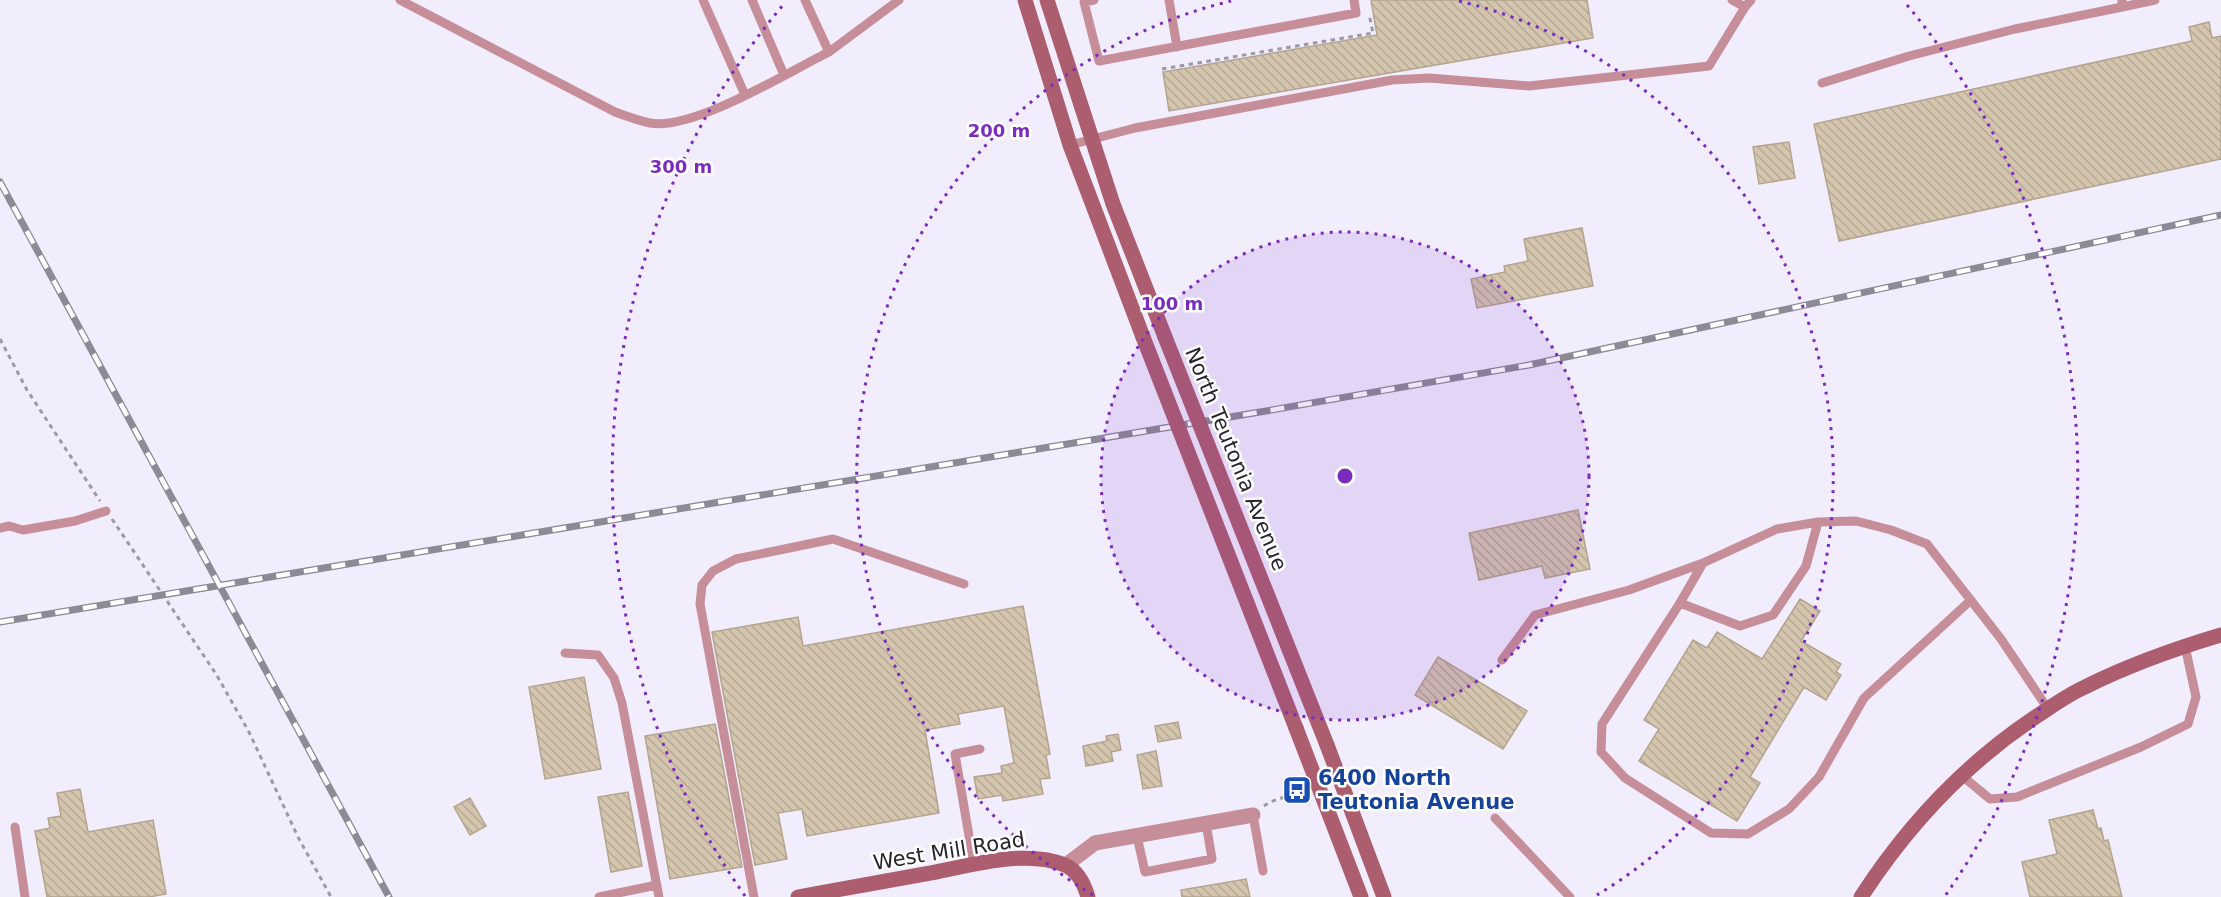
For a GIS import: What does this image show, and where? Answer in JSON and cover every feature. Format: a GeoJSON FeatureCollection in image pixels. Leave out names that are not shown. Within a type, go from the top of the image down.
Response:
{"type":"FeatureCollection","features":[{"type":"Feature","properties":{"kind":"main road","name":"North Teutonia Avenue"},"geometry":{"type":"LineString","coordinates":[[1025,0],[1070,145],[1361,897]]}},
{"type":"Feature","properties":{"kind":"main road","name":"North Teutonia Avenue"},"geometry":{"type":"LineString","coordinates":[[1047,0],[1113,204],[1327,745],[1384,897]]}},
{"type":"Feature","properties":{"kind":"main road"},"geometry":{"type":"LineString","coordinates":[[1861,897],[1904,836],[1984,755],[2083,687],[2127,667],[2221,635]]}},
{"type":"Feature","properties":{"kind":"main road","name":"West Mill Road"},"geometry":{"type":"LineString","coordinates":[[798,897],[847,893],[1009,859],[1033,858],[1066,866]]}},
{"type":"Feature","properties":{"kind":"main road"},"geometry":{"type":"LineString","coordinates":[[1066,866],[1077,873],[1088,897]]}},
{"type":"Feature","properties":{"kind":"street"},"geometry":{"type":"LineString","coordinates":[[1066,866],[1095,843],[1252,815]]}},
{"type":"Feature","properties":{"kind":"lane"},"geometry":{"type":"LineString","coordinates":[[400,0],[615,112],[651,124],[680,122],[715,110],[829,52],[899,0]]}},
{"type":"Feature","properties":{"kind":"lane"},"geometry":{"type":"LineString","coordinates":[[703,0],[745,95]]}},
{"type":"Feature","properties":{"kind":"lane"},"geometry":{"type":"LineString","coordinates":[[752,0],[784,75]]}},
{"type":"Feature","properties":{"kind":"lane"},"geometry":{"type":"LineString","coordinates":[[805,0],[829,52]]}},
{"type":"Feature","properties":{"kind":"lane"},"geometry":{"type":"LineString","coordinates":[[1094,0],[1084,2],[1100,61],[1356,13],[1354,0]]}},
{"type":"Feature","properties":{"kind":"lane"},"geometry":{"type":"LineString","coordinates":[[1169,0],[1177,47]]}},
{"type":"Feature","properties":{"kind":"lane"},"geometry":{"type":"LineString","coordinates":[[1070,145],[1135,128],[1392,80],[1429,78],[1530,86],[1708,66],[1748,4],[1732,0]]}},
{"type":"Feature","properties":{"kind":"lane"},"geometry":{"type":"LineString","coordinates":[[1822,83],[1909,56],[2005,32],[2122,4],[2155,0]]}},
{"type":"Feature","properties":{"kind":"lane"},"geometry":{"type":"LineString","coordinates":[[0,528],[9,526],[23,530],[75,521],[106,511]]}},
{"type":"Feature","properties":{"kind":"lane"},"geometry":{"type":"LineString","coordinates":[[1502,660],[1535,615],[1629,590],[1703,563],[1778,529],[1818,522],[1856,521],[1891,530],[1927,544],[2001,639],[2048,709]]}},
{"type":"Feature","properties":{"kind":"lane"},"geometry":{"type":"LineString","coordinates":[[1680,603],[1740,627],[1773,615],[1806,566],[1818,522]]}},
{"type":"Feature","properties":{"kind":"lane"},"geometry":{"type":"LineString","coordinates":[[754,897],[700,604],[702,585],[713,571],[736,559],[833,539],[964,584]]}},
{"type":"Feature","properties":{"kind":"lane"},"geometry":{"type":"LineString","coordinates":[[1703,563],[1602,724],[1601,752],[1625,778],[1711,833],[1748,834],[1789,809],[1819,777],[1864,698],[1971,600]]}},
{"type":"Feature","properties":{"kind":"lane"},"geometry":{"type":"LineString","coordinates":[[1962,775],[1990,799],[2017,797],[2141,747],[2188,724],[2196,697],[2185,646]]}},
{"type":"Feature","properties":{"kind":"lane"},"geometry":{"type":"LineString","coordinates":[[565,653],[598,655],[614,678],[622,703],[659,897]]}},
{"type":"Feature","properties":{"kind":"lane"},"geometry":{"type":"LineString","coordinates":[[974,865],[954,754],[980,749]]}},
{"type":"Feature","properties":{"kind":"lane"},"geometry":{"type":"LineString","coordinates":[[1252,815],[1263,871]]}},
{"type":"Feature","properties":{"kind":"lane"},"geometry":{"type":"LineString","coordinates":[[1495,818],[1570,897]]}},
{"type":"Feature","properties":{"kind":"lane"},"geometry":{"type":"LineString","coordinates":[[1137,836],[1145,872],[1212,859],[1206,823]]}},
{"type":"Feature","properties":{"kind":"lane"},"geometry":{"type":"LineString","coordinates":[[15,827],[25,897]]}},
{"type":"Feature","properties":{"kind":"lane"},"geometry":{"type":"LineString","coordinates":[[599,897],[657,885]]}},
{"type":"Feature","properties":{"kind":"path"},"geometry":{"type":"LineString","coordinates":[[1162,69],[1373,33],[1369,11]]}},
{"type":"Feature","properties":{"kind":"path"},"geometry":{"type":"LineString","coordinates":[[0,339],[27,390],[216,674],[249,732],[298,837],[332,897]]}},
{"type":"Feature","properties":{"kind":"path"},"geometry":{"type":"LineString","coordinates":[[1252,815],[1270,802],[1296,793]]}},
{"type":"Feature","properties":{"kind":"building"},"geometry":{"type":"Polygon","coordinates":[[[1371,0],[1587,0],[1593,38],[1169,111],[1163,72],[1377,35],[1371,0]]]}},
{"type":"Feature","properties":{"kind":"building"},"geometry":{"type":"Polygon","coordinates":[[[2209,22],[2212,38],[2221,36],[2221,159],[1839,241],[1814,124],[2192,41],[2189,27],[2209,22]]]}},
{"type":"Feature","properties":{"kind":"building"},"geometry":{"type":"Polygon","coordinates":[[[1789,142],[1795,178],[1759,184],[1753,147],[1789,142]]]}},
{"type":"Feature","properties":{"kind":"building"},"geometry":{"type":"Polygon","coordinates":[[[1582,228],[1593,286],[1477,308],[1471,279],[1505,272],[1504,266],[1528,261],[1524,239],[1582,228]]]}},
{"type":"Feature","properties":{"kind":"building"},"geometry":{"type":"Polygon","coordinates":[[[1578,510],[1590,569],[1545,578],[1542,566],[1479,580],[1469,533],[1578,510]]]}},
{"type":"Feature","properties":{"kind":"building"},"geometry":{"type":"Polygon","coordinates":[[[1800,599],[1820,611],[1801,641],[1841,664],[1836,672],[1841,675],[1826,700],[1804,687],[1750,777],[1760,783],[1737,821],[1639,761],[1659,729],[1644,720],[1693,640],[1707,648],[1717,632],[1762,659],[1800,599]]]}},
{"type":"Feature","properties":{"kind":"building"},"geometry":{"type":"Polygon","coordinates":[[[1023,606],[1050,754],[1046,755],[1050,778],[1040,779],[1043,794],[1003,801],[1002,795],[978,799],[974,777],[1002,773],[1001,766],[1014,763],[1004,706],[958,714],[960,724],[925,730],[939,813],[807,836],[802,809],[778,813],[787,859],[755,865],[712,632],[798,617],[803,646],[1023,606]]]}},
{"type":"Feature","properties":{"kind":"building"},"geometry":{"type":"Polygon","coordinates":[[[1438,657],[1527,711],[1503,749],[1415,695],[1438,657]]]}},
{"type":"Feature","properties":{"kind":"building"},"geometry":{"type":"Polygon","coordinates":[[[584,677],[601,769],[545,779],[529,687],[584,677]]]}},
{"type":"Feature","properties":{"kind":"building"},"geometry":{"type":"Polygon","coordinates":[[[1178,722],[1181,738],[1158,742],[1155,726],[1178,722]]]}},
{"type":"Feature","properties":{"kind":"building"},"geometry":{"type":"Polygon","coordinates":[[[715,724],[742,867],[670,879],[645,736],[715,724]]]}},
{"type":"Feature","properties":{"kind":"building"},"geometry":{"type":"Polygon","coordinates":[[[1118,734],[1121,750],[1111,752],[1113,761],[1086,766],[1083,746],[1107,741],[1106,736],[1118,734]]]}},
{"type":"Feature","properties":{"kind":"building"},"geometry":{"type":"Polygon","coordinates":[[[1156,751],[1162,786],[1143,789],[1137,755],[1156,751]]]}},
{"type":"Feature","properties":{"kind":"building"},"geometry":{"type":"Polygon","coordinates":[[[80,789],[88,832],[153,820],[166,894],[149,897],[47,897],[35,831],[50,828],[48,818],[61,816],[57,793],[80,789]]]}},
{"type":"Feature","properties":{"kind":"building"},"geometry":{"type":"Polygon","coordinates":[[[628,792],[642,866],[611,872],[598,797],[628,792]]]}},
{"type":"Feature","properties":{"kind":"building"},"geometry":{"type":"Polygon","coordinates":[[[470,798],[486,826],[470,835],[454,807],[470,798]]]}},
{"type":"Feature","properties":{"kind":"building"},"geometry":{"type":"Polygon","coordinates":[[[2093,810],[2104,841],[2108,840],[2122,897],[2030,897],[2022,862],[2057,854],[2049,820],[2093,810]]]}},
{"type":"Feature","properties":{"kind":"building"},"geometry":{"type":"Polygon","coordinates":[[[1246,879],[1250,897],[1182,897],[1181,890],[1246,879]]]}},
{"type":"Feature","properties":{"kind":"railway"},"geometry":{"type":"LineString","coordinates":[[0,182],[389,897]]}},
{"type":"Feature","properties":{"kind":"railway"},"geometry":{"type":"LineString","coordinates":[[0,622],[1529,365],[2221,215]]}},
{"type":"Feature","properties":{"kind":"place","name":"6400 North Teutonia Avenue"},"geometry":{"type":"Point","coordinates":[1297,790]}}]}
